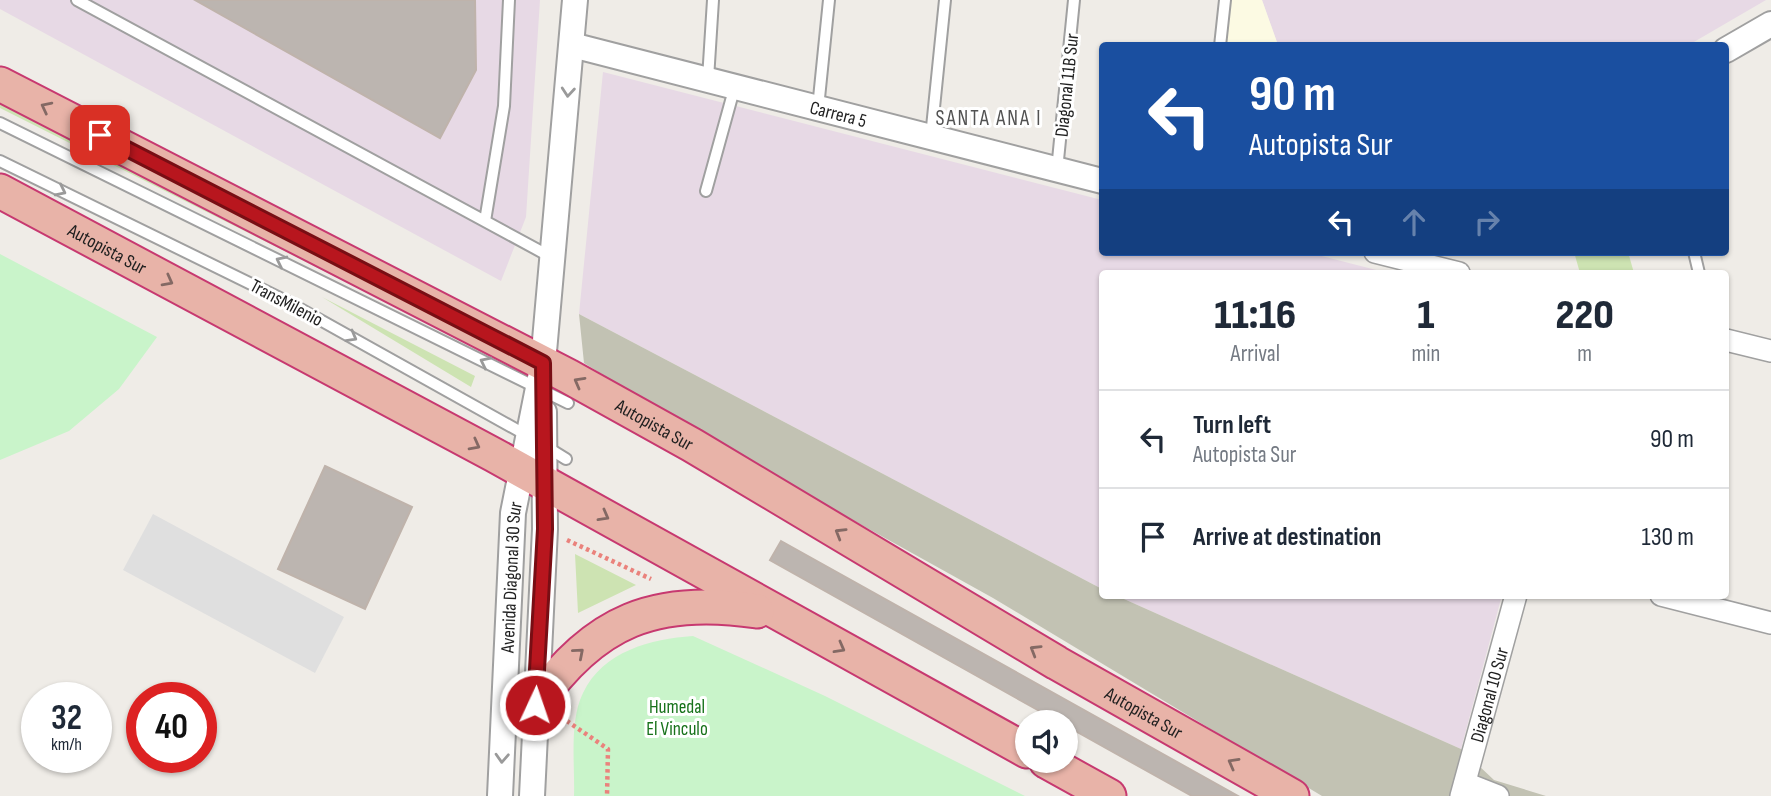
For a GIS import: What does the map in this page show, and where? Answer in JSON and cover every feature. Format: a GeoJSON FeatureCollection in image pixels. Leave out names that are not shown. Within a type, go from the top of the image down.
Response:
{"type":"FeatureCollection","features":[{"type":"Feature","properties":{"kind":"highway","name":"Autopista Sur"},"geometry":{"type":"LineString","coordinates":[[0,83],[542,381],[692,445],[1057,663],[1292,796]]}},
{"type":"Feature","properties":{"kind":"highway","name":"Autopista Sur"},"geometry":{"type":"LineString","coordinates":[[0,191],[544,471],[781,615],[1015,744]]}},
{"type":"Feature","properties":{"kind":"highway"},"geometry":{"type":"LineString","coordinates":[[554,709],[556,676],[581,650],[611,630],[644,615],[679,607],[714,605],[781,615]]}},
{"type":"Feature","properties":{"kind":"highway"},"geometry":{"type":"LineString","coordinates":[[1068,773],[1109,796]]}},
{"type":"Feature","properties":{"kind":"street","name":"Avenida Diagonal 30 Sur"},"geometry":{"type":"LineString","coordinates":[[532,796],[554,709],[544,471],[536,441],[575,0]]}},
{"type":"Feature","properties":{"kind":"street"},"geometry":{"type":"LineString","coordinates":[[1729,48],[1771,24]]}},
{"type":"Feature","properties":{"kind":"street","name":"Carrera 5"},"geometry":{"type":"LineString","coordinates":[[572,45],[1099,180]]}},
{"type":"Feature","properties":{"kind":"street"},"geometry":{"type":"LineString","coordinates":[[1391,256],[1447,270]]}},
{"type":"Feature","properties":{"kind":"street"},"geometry":{"type":"LineString","coordinates":[[1729,341],[1771,351]]}},
{"type":"Feature","properties":{"kind":"street","name":"Avenida Diagonal 30 Sur"},"geometry":{"type":"LineString","coordinates":[[500,796],[513,513],[544,471]]}},
{"type":"Feature","properties":{"kind":"street","name":"Diagonal 10 Sur"},"geometry":{"type":"LineString","coordinates":[[1463,790],[1516,599]]}},
{"type":"Feature","properties":{"kind":"street"},"geometry":{"type":"LineString","coordinates":[[1677,599],[1771,623]]}},
{"type":"Feature","properties":{"kind":"street"},"geometry":{"type":"LineString","coordinates":[[1463,790],[1498,796]]}},
{"type":"Feature","properties":{"kind":"lane"},"geometry":{"type":"LineString","coordinates":[[77,0],[553,258]]}},
{"type":"Feature","properties":{"kind":"lane"},"geometry":{"type":"LineString","coordinates":[[485,221],[505,106],[509,0]]}},
{"type":"Feature","properties":{"kind":"lane"},"geometry":{"type":"LineString","coordinates":[[708,79],[713,0]]}},
{"type":"Feature","properties":{"kind":"lane"},"geometry":{"type":"LineString","coordinates":[[818,108],[829,0]]}},
{"type":"Feature","properties":{"kind":"lane"},"geometry":{"type":"LineString","coordinates":[[931,137],[945,0]]}},
{"type":"Feature","properties":{"kind":"lane","name":"Diagonal 11B Sur"},"geometry":{"type":"LineString","coordinates":[[1057,170],[1074,0]]}},
{"type":"Feature","properties":{"kind":"lane"},"geometry":{"type":"LineString","coordinates":[[1220,42],[1225,0]]}},
{"type":"Feature","properties":{"kind":"lane"},"geometry":{"type":"LineString","coordinates":[[706,191],[735,86]]}},
{"type":"Feature","properties":{"kind":"lane","name":"TransMilenio"},"geometry":{"type":"LineString","coordinates":[[0,123],[542,381],[568,403]]}},
{"type":"Feature","properties":{"kind":"lane","name":"TransMilenio"},"geometry":{"type":"LineString","coordinates":[[0,161],[288,302],[536,441],[544,471]]}},
{"type":"Feature","properties":{"kind":"path"},"geometry":{"type":"LineString","coordinates":[[554,709],[562,731]]}},
{"type":"Feature","properties":{"kind":"path"},"geometry":{"type":"LineString","coordinates":[[554,709],[608,749],[607,796]]}},
{"type":"Feature","properties":{"kind":"shaded area"},"geometry":{"type":"Polygon","coordinates":[[[0,0],[540,0],[526,217],[501,281],[0,9],[0,0]]]}},
{"type":"Feature","properties":{"kind":"shaded area"},"geometry":{"type":"Polygon","coordinates":[[[1226,0],[1262,0],[1277,42],[1221,42],[1226,0]]]}},
{"type":"Feature","properties":{"kind":"shaded area"},"geometry":{"type":"Polygon","coordinates":[[[1262,0],[1766,0],[1694,42],[1277,42],[1262,0]]]}},
{"type":"Feature","properties":{"kind":"shaded area"},"geometry":{"type":"Polygon","coordinates":[[[603,72],[1099,199],[1099,256],[1322,256],[1376,270],[1099,270],[1099,587],[579,314],[603,72]]]}},
{"type":"Feature","properties":{"kind":"shaded area"},"geometry":{"type":"Polygon","coordinates":[[[579,314],[1099,587],[1099,599],[1124,599],[1461,749],[1494,780],[1546,796],[1322,796],[993,598],[696,433],[584,363],[579,314]]]}},
{"type":"Feature","properties":{"kind":"shaded area"},"geometry":{"type":"Polygon","coordinates":[[[153,514],[344,617],[315,673],[123,570],[153,514]]]}},
{"type":"Feature","properties":{"kind":"shaded area"},"geometry":{"type":"Polygon","coordinates":[[[1124,599],[1501,599],[1461,749],[1124,599]]]}},
{"type":"Feature","properties":{"kind":"green space"},"geometry":{"type":"Polygon","coordinates":[[[0,99],[469,336],[469,344],[0,108],[0,99]]]}},
{"type":"Feature","properties":{"kind":"green space"},"geometry":{"type":"Polygon","coordinates":[[[0,254],[157,337],[119,389],[69,431],[0,460],[0,254]]]}},
{"type":"Feature","properties":{"kind":"green space"},"geometry":{"type":"Polygon","coordinates":[[[1575,256],[1629,256],[1633,270],[1579,270],[1575,256]]]}},
{"type":"Feature","properties":{"kind":"green space"},"geometry":{"type":"Polygon","coordinates":[[[322,297],[475,376],[471,387],[322,297]]]}},
{"type":"Feature","properties":{"kind":"green space"},"geometry":{"type":"Polygon","coordinates":[[[575,554],[636,585],[578,613],[575,554]]]}},
{"type":"Feature","properties":{"kind":"green space","name":"Humedal El Vinculo"},"geometry":{"type":"Polygon","coordinates":[[[693,636],[825,696],[1025,796],[574,796],[576,717],[583,693],[592,679],[616,657],[630,650],[661,640],[693,636]]]}},
{"type":"Feature","properties":{"kind":"building"},"geometry":{"type":"Polygon","coordinates":[[[195,0],[475,0],[476,70],[440,138],[195,0]]]}},
{"type":"Feature","properties":{"kind":"building"},"geometry":{"type":"Polygon","coordinates":[[[325,466],[412,507],[365,609],[278,569],[325,466]]]}},
{"type":"Feature","properties":{"kind":"building"},"geometry":{"type":"Polygon","coordinates":[[[781,541],[1238,796],[1192,796],[1078,732],[1078,710],[1038,710],[770,560],[781,541]]]}},
{"type":"Feature","properties":{"kind":"district","name":"SANTA ANA I"},"geometry":{"type":"Point","coordinates":[989,118]}},
{"type":"Feature","properties":{"kind":"route"},"geometry":{"type":"LineString","coordinates":[[100,135],[543,363],[545,529],[535,705]]}}]}
